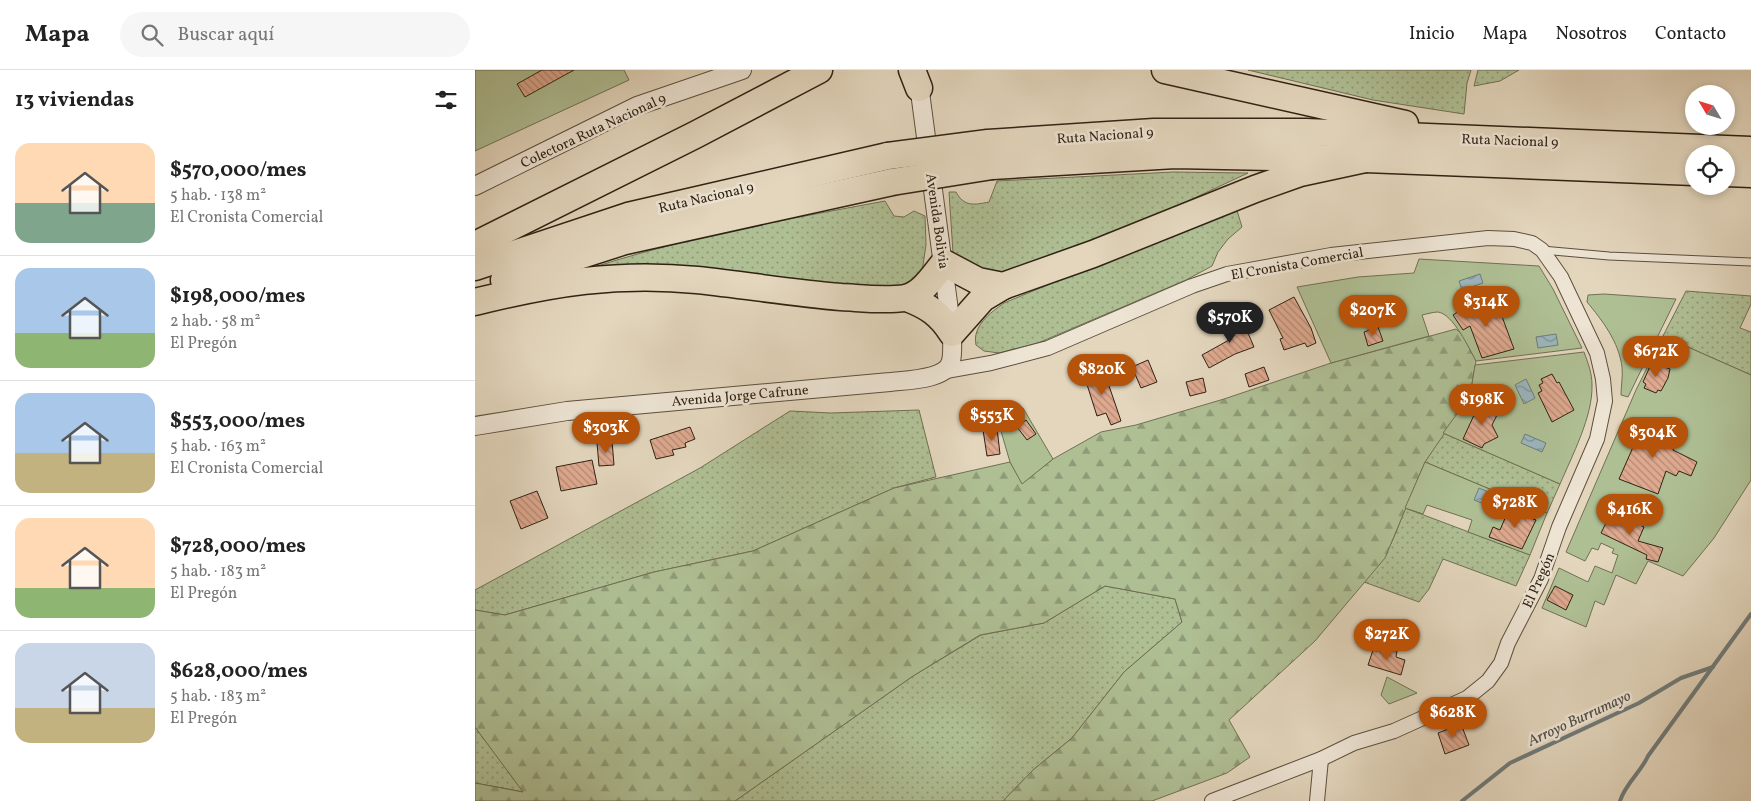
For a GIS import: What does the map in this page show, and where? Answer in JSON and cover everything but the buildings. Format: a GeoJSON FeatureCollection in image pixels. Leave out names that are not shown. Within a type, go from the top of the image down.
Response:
{"type":"FeatureCollection","features":[{"type":"Feature","properties":{"kind":"highway"},"geometry":{"type":"LineString","coordinates":[[475,245],[819,70]]}},
{"type":"Feature","properties":{"kind":"highway"},"geometry":{"type":"LineString","coordinates":[[1165,70],[1398,122],[1455,131],[1474,138]]}},
{"type":"Feature","properties":{"kind":"highway","name":"Ruta Nacional 9"},"geometry":{"type":"LineString","coordinates":[[475,267],[628,216],[890,169],[1155,132],[1306,132],[1751,150]]}},
{"type":"Feature","properties":{"kind":"highway","name":"Ruta Nacional 9"},"geometry":{"type":"LineString","coordinates":[[990,154],[1365,159],[1685,172]]}},
{"type":"Feature","properties":{"kind":"highway"},"geometry":{"type":"LineString","coordinates":[[475,302],[570,281],[634,278],[696,280],[786,292],[871,299],[907,298],[929,307],[942,317],[952,333],[983,298],[1003,286],[1093,254],[1300,173],[1365,159]]}},
{"type":"Feature","properties":{"kind":"highway","name":"Ruta Nacional 9"},"geometry":{"type":"LineString","coordinates":[[475,290],[625,241],[890,169]]}},
{"type":"Feature","properties":{"kind":"highway"},"geometry":{"type":"LineString","coordinates":[[1735,173],[1751,174]]}},
{"type":"Feature","properties":{"kind":"highway"},"geometry":{"type":"LineString","coordinates":[[907,298],[927,285],[944,263],[978,281],[1003,286]]}},
{"type":"Feature","properties":{"kind":"street","name":"Colectora Ruta Nacional 9"},"geometry":{"type":"LineString","coordinates":[[475,186],[637,106],[742,70]]}},
{"type":"Feature","properties":{"kind":"street","name":"Avenida Bolivia"},"geometry":{"type":"LineString","coordinates":[[918,75],[952,333],[951,362],[946,371]]}},
{"type":"Feature","properties":{"kind":"street","name":"El Cronista Comercial"},"geometry":{"type":"LineString","coordinates":[[946,371],[991,363],[1048,348],[1192,286],[1227,274],[1265,266],[1331,255],[1488,238],[1532,243],[1541,250]]}},
{"type":"Feature","properties":{"kind":"street","name":"El Pregón"},"geometry":{"type":"LineString","coordinates":[[1212,801],[1321,759],[1354,743],[1394,731],[1444,709],[1467,698],[1488,681],[1501,663],[1508,643],[1541,579],[1559,527],[1597,440],[1605,401],[1603,379],[1597,353],[1561,277],[1541,250]]}},
{"type":"Feature","properties":{"kind":"street","name":"Avenida Jorge Cafrune"},"geometry":{"type":"LineString","coordinates":[[475,426],[567,411],[890,382],[931,377],[946,371]]}},
{"type":"Feature","properties":{"kind":"street"},"geometry":{"type":"LineString","coordinates":[[1317,801],[1321,759]]}},
{"type":"Feature","properties":{"kind":"lane"},"geometry":{"type":"LineString","coordinates":[[1541,250],[1609,256],[1751,262]]}},
{"type":"Feature","properties":{"kind":"green space"},"geometry":{"type":"Polygon","coordinates":[[[475,70],[624,70],[629,80],[475,151],[475,70]]]}},
{"type":"Feature","properties":{"kind":"green space"},"geometry":{"type":"Polygon","coordinates":[[[1248,70],[1471,70],[1467,83],[1464,114],[1373,100],[1248,70]]]}},
{"type":"Feature","properties":{"kind":"green space"},"geometry":{"type":"Polygon","coordinates":[[[1478,70],[1519,70],[1500,81],[1474,86],[1478,70]]]}},
{"type":"Feature","properties":{"kind":"green space"},"geometry":{"type":"Polygon","coordinates":[[[1173,172],[1248,173],[1145,221],[1005,272],[990,276],[953,253],[949,192],[956,192],[966,203],[979,204],[989,202],[997,181],[1173,172]]]}},
{"type":"Feature","properties":{"kind":"green space"},"geometry":{"type":"Polygon","coordinates":[[[885,201],[894,216],[904,217],[914,211],[925,216],[926,245],[922,272],[905,287],[835,289],[582,271],[694,239],[885,201]]]}},
{"type":"Feature","properties":{"kind":"green space"},"geometry":{"type":"Polygon","coordinates":[[[1236,207],[1242,227],[1228,239],[1218,252],[1212,266],[1186,280],[1038,343],[999,353],[984,351],[976,345],[975,338],[979,326],[1004,303],[1236,207]]]}},
{"type":"Feature","properties":{"kind":"green space"},"geometry":{"type":"Polygon","coordinates":[[[1419,259],[1539,266],[1553,289],[1582,348],[1476,361],[1455,325],[1444,314],[1436,312],[1422,315],[1429,336],[1331,363],[1297,287],[1358,277],[1414,273],[1419,259]]]}},
{"type":"Feature","properties":{"kind":"green space"},"geometry":{"type":"Polygon","coordinates":[[[1686,291],[1751,296],[1751,304],[1740,328],[1751,332],[1751,375],[1663,336],[1686,291]]]}},
{"type":"Feature","properties":{"kind":"green space"},"geometry":{"type":"Polygon","coordinates":[[[1604,294],[1676,299],[1628,397],[1621,395],[1622,367],[1614,340],[1587,302],[1588,295],[1604,294]]]}},
{"type":"Feature","properties":{"kind":"green space"},"geometry":{"type":"Polygon","coordinates":[[[1456,329],[1462,334],[1476,361],[1470,396],[1425,462],[1385,558],[1315,641],[1229,720],[1250,757],[1227,773],[1152,801],[1003,801],[1033,770],[1072,738],[1124,672],[1182,622],[1175,599],[1105,586],[1044,623],[980,635],[913,676],[735,801],[475,801],[475,783],[523,792],[475,727],[475,610],[505,615],[654,572],[753,551],[894,488],[1010,462],[1022,483],[1053,459],[1101,432],[1136,425],[1224,399],[1331,363],[1456,329]]]}},
{"type":"Feature","properties":{"kind":"green space"},"geometry":{"type":"Polygon","coordinates":[[[1663,336],[1751,375],[1751,480],[1714,538],[1683,576],[1648,561],[1636,584],[1616,575],[1604,605],[1595,601],[1586,627],[1542,608],[1559,568],[1588,582],[1595,566],[1612,573],[1618,555],[1612,553],[1614,549],[1601,543],[1598,550],[1592,548],[1585,561],[1566,552],[1636,390],[1663,336]]]}},
{"type":"Feature","properties":{"kind":"green space"},"geometry":{"type":"Polygon","coordinates":[[[1584,352],[1592,385],[1589,410],[1581,436],[1560,484],[1443,433],[1470,396],[1475,365],[1584,352]]]}},
{"type":"Feature","properties":{"kind":"green space"},"geometry":{"type":"Polygon","coordinates":[[[1009,406],[1023,408],[1053,459],[1022,484],[1010,462],[994,407],[1009,406]]]}},
{"type":"Feature","properties":{"kind":"green space"},"geometry":{"type":"Polygon","coordinates":[[[919,410],[936,477],[894,488],[753,551],[654,572],[505,615],[475,610],[475,590],[700,468],[790,411],[831,413],[919,410]]]}},
{"type":"Feature","properties":{"kind":"green space"},"geometry":{"type":"Polygon","coordinates":[[[1443,433],[1560,484],[1547,513],[1425,462],[1443,433]]]}},
{"type":"Feature","properties":{"kind":"green space"},"geometry":{"type":"Polygon","coordinates":[[[1425,462],[1547,513],[1530,555],[1468,532],[1472,520],[1427,505],[1423,514],[1405,508],[1425,462]]]}},
{"type":"Feature","properties":{"kind":"green space"},"geometry":{"type":"Polygon","coordinates":[[[1405,508],[1530,555],[1516,586],[1443,559],[1429,589],[1419,602],[1364,582],[1389,547],[1405,508]]]}},
{"type":"Feature","properties":{"kind":"green space"},"geometry":{"type":"Polygon","coordinates":[[[1105,586],[1175,599],[1182,622],[1124,672],[1072,738],[1033,770],[1003,801],[735,801],[913,676],[981,635],[1044,623],[1105,586]]]}},
{"type":"Feature","properties":{"kind":"green space"},"geometry":{"type":"Polygon","coordinates":[[[1387,677],[1417,693],[1389,704],[1381,695],[1387,677]]]}},
{"type":"Feature","properties":{"kind":"green space"},"geometry":{"type":"Polygon","coordinates":[[[475,727],[524,792],[475,783],[475,727]]]}},
{"type":"Feature","properties":{"kind":"water"},"geometry":{"type":"Polygon","coordinates":[[[1480,274],[1483,283],[1462,290],[1459,281],[1480,274]]]}},
{"type":"Feature","properties":{"kind":"water"},"geometry":{"type":"Polygon","coordinates":[[[1556,334],[1558,345],[1538,348],[1536,337],[1556,334]]]}},
{"type":"Feature","properties":{"kind":"water"},"geometry":{"type":"Polygon","coordinates":[[[1526,379],[1535,398],[1524,404],[1515,385],[1526,379]]]}},
{"type":"Feature","properties":{"kind":"water"},"geometry":{"type":"Polygon","coordinates":[[[1525,434],[1546,443],[1542,452],[1521,443],[1525,434]]]}},
{"type":"Feature","properties":{"kind":"water"},"geometry":{"type":"Polygon","coordinates":[[[1479,488],[1500,497],[1495,508],[1474,500],[1479,488]]]}},
{"type":"Feature","properties":{"kind":"waterway","name":"Arroyo Burrumayo"},"geometry":{"type":"LineString","coordinates":[[1620,801],[1625,789],[1648,756],[1751,614]]}},
{"type":"Feature","properties":{"kind":"waterway","name":"Arroyo Burrumayo"},"geometry":{"type":"LineString","coordinates":[[1462,801],[1510,763],[1639,703],[1681,678],[1713,667]]}}]}
